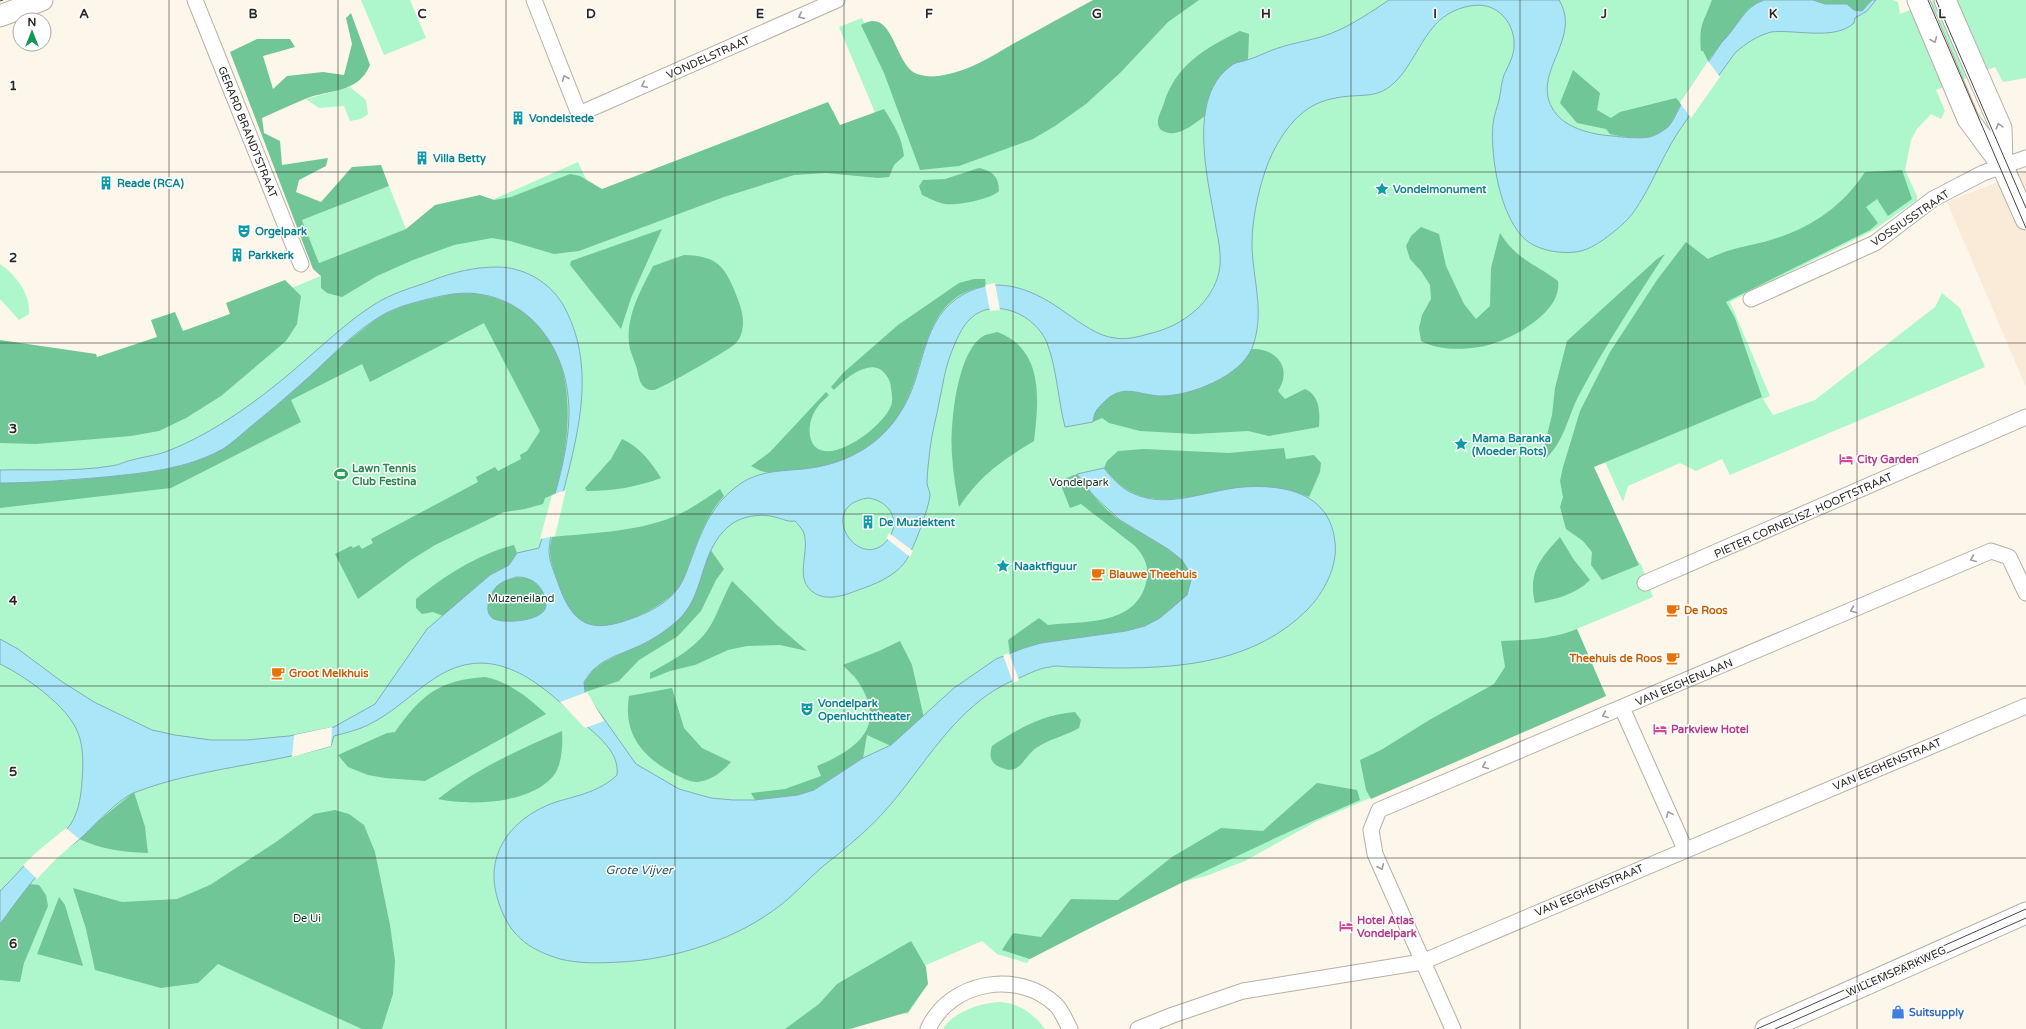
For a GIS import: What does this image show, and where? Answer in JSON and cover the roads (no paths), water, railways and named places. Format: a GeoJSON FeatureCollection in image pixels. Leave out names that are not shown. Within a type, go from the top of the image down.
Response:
{"type":"FeatureCollection","features":[{"type":"Feature","properties":{"kind":"street"},"geometry":{"type":"LineString","coordinates":[[0,16],[42,0]]}},
{"type":"Feature","properties":{"kind":"street","name":"GERARD BRANDTSTRAAT"},"geometry":{"type":"LineString","coordinates":[[194,0],[301,264]]}},
{"type":"Feature","properties":{"kind":"street","name":"VONDELSTRAAT"},"geometry":{"type":"LineString","coordinates":[[534,0],[579,114],[837,0]]}},
{"type":"Feature","properties":{"kind":"street"},"geometry":{"type":"LineString","coordinates":[[1945,0],[2001,128],[2002,165]]}},
{"type":"Feature","properties":{"kind":"street"},"geometry":{"type":"LineString","coordinates":[[1919,3],[1968,119],[2002,165],[2026,219]]}},
{"type":"Feature","properties":{"kind":"street","name":"VOSSIUSSTRAAT"},"geometry":{"type":"LineString","coordinates":[[1751,299],[1875,243],[1933,199],[1983,173],[2002,165],[2026,158]]}},
{"type":"Feature","properties":{"kind":"street","name":"PIETER CORNELISZ. HOOFTSTRAAT"},"geometry":{"type":"LineString","coordinates":[[1645,583],[2026,417]]}},
{"type":"Feature","properties":{"kind":"street","name":"VAN EEGHENLAAN"},"geometry":{"type":"LineString","coordinates":[[1422,962],[1375,854],[1371,830],[1379,810],[1992,551],[2009,557],[2026,593]]}},
{"type":"Feature","properties":{"kind":"street","name":"VAN EEGHENSTRAAT"},"geometry":{"type":"LineString","coordinates":[[1138,1029],[1173,1015],[1243,991],[1422,962],[1685,849],[2026,706]]}},
{"type":"Feature","properties":{"kind":"street"},"geometry":{"type":"LineString","coordinates":[[1622,708],[1685,849]]}},
{"type":"Feature","properties":{"kind":"street","name":"WILLEMSPARKWEG"},"geometry":{"type":"LineString","coordinates":[[1766,1029],[2026,914]]}},
{"type":"Feature","properties":{"kind":"street"},"geometry":{"type":"LineString","coordinates":[[1422,962],[1452,1029]]}},
{"type":"Feature","properties":{"kind":"street"},"geometry":{"type":"LineString","coordinates":[[928,1029],[932,1021],[946,1005],[979,986],[992,984],[1015,986],[1047,998],[1058,1006],[1070,1029]]}},
{"type":"Feature","properties":{"kind":"water","name":"Grote Vijver"},"geometry":{"type":"Polygon","coordinates":[[[1389,0],[1559,0],[1565,15],[1565,30],[1550,72],[1547,86],[1549,101],[1557,115],[1575,128],[1590,133],[1641,138],[1656,134],[1666,129],[1670,125],[1691,88],[1722,42],[1745,13],[1757,3],[1764,0],[1813,0],[1825,4],[1847,4],[1854,10],[1862,11],[1872,0],[1876,0],[1867,11],[1855,18],[1854,23],[1836,32],[1771,32],[1756,38],[1739,49],[1677,134],[1632,215],[1616,230],[1595,245],[1581,251],[1567,253],[1545,250],[1527,241],[1518,231],[1510,218],[1499,186],[1495,169],[1492,137],[1493,124],[1503,78],[1514,50],[1514,37],[1511,28],[1503,16],[1488,6],[1470,6],[1453,11],[1443,17],[1428,33],[1403,73],[1386,89],[1370,95],[1343,97],[1321,102],[1312,106],[1296,118],[1284,134],[1273,152],[1261,184],[1252,232],[1258,322],[1252,348],[1246,358],[1237,367],[1214,382],[1200,388],[1174,395],[1162,396],[1125,391],[1118,393],[1111,396],[1099,407],[1095,413],[1093,422],[1065,427],[1053,363],[1047,343],[1042,333],[1034,324],[1024,317],[1003,309],[991,309],[981,312],[971,318],[964,326],[959,336],[947,366],[930,449],[927,483],[930,494],[929,501],[924,519],[905,562],[896,572],[871,585],[848,594],[832,597],[821,596],[809,588],[805,581],[803,573],[805,539],[803,531],[795,521],[787,521],[775,517],[757,515],[739,520],[729,526],[712,548],[693,599],[686,611],[677,621],[664,632],[649,641],[603,662],[593,670],[584,682],[585,692],[636,764],[679,789],[711,798],[755,800],[798,795],[814,790],[863,758],[891,745],[954,688],[996,659],[1041,643],[1126,631],[1145,626],[1160,618],[1187,595],[1192,576],[1182,560],[1168,549],[1120,520],[1093,495],[1077,474],[1104,468],[1116,482],[1128,491],[1146,498],[1159,500],[1187,498],[1229,489],[1259,486],[1289,490],[1303,495],[1315,502],[1324,512],[1331,525],[1335,542],[1332,570],[1319,596],[1307,610],[1287,627],[1266,641],[1243,651],[1194,663],[1144,668],[1052,666],[1032,672],[993,691],[974,705],[957,721],[898,795],[869,828],[821,868],[782,904],[765,916],[726,937],[685,952],[663,957],[598,963],[568,961],[548,955],[529,945],[513,931],[502,912],[494,883],[498,853],[505,839],[514,827],[526,817],[540,809],[556,802],[596,789],[610,781],[617,775],[617,766],[610,749],[604,742],[544,689],[511,669],[493,664],[474,663],[455,668],[435,678],[386,715],[368,725],[334,736],[331,746],[282,758],[184,777],[130,795],[115,806],[78,841],[54,858],[32,882],[0,924],[0,891],[44,847],[58,838],[71,824],[81,794],[83,763],[80,739],[73,723],[56,702],[45,693],[21,676],[0,664],[0,639],[18,649],[61,681],[94,702],[152,730],[211,740],[246,740],[289,736],[334,727],[375,704],[427,629],[490,575],[509,565],[517,553],[539,548],[561,472],[565,452],[568,433],[568,396],[565,378],[551,343],[540,328],[528,316],[513,305],[496,298],[471,293],[451,294],[402,306],[371,322],[353,336],[310,376],[236,439],[223,449],[209,456],[180,466],[150,472],[52,481],[0,483],[0,470],[69,470],[97,468],[118,465],[128,461],[159,454],[193,440],[229,419],[263,395],[348,323],[387,297],[441,277],[465,270],[497,267],[516,270],[542,282],[556,295],[562,303],[573,327],[579,350],[582,375],[582,399],[579,424],[562,497],[550,538],[549,551],[552,567],[570,609],[585,623],[606,625],[633,618],[646,613],[665,602],[679,587],[710,516],[723,499],[740,484],[762,474],[818,467],[848,458],[873,443],[884,433],[903,408],[916,378],[931,331],[939,317],[950,304],[964,294],[977,288],[991,285],[1004,285],[1017,288],[1042,298],[1083,325],[1102,335],[1119,339],[1136,337],[1161,330],[1180,322],[1192,314],[1211,292],[1218,277],[1220,267],[1219,244],[1209,189],[1204,144],[1204,122],[1207,102],[1215,84],[1227,69],[1235,63],[1251,59],[1278,48],[1332,33],[1354,22],[1389,0]],[[868,498],[852,504],[844,513],[843,524],[847,536],[856,545],[866,549],[878,548],[889,538],[893,531],[894,524],[890,512],[881,502],[868,498]],[[517,577],[499,584],[494,589],[488,603],[488,612],[494,619],[507,621],[524,620],[539,615],[544,610],[546,605],[545,599],[538,585],[529,579],[517,577]]]}},
{"type":"Feature","properties":{"kind":"tram line"},"geometry":{"type":"LineString","coordinates":[[1928,0],[2026,228]]}},
{"type":"Feature","properties":{"kind":"tram line"},"geometry":{"type":"LineString","coordinates":[[1936,0],[2026,208]]}},
{"type":"Feature","properties":{"kind":"tram line"},"geometry":{"type":"LineString","coordinates":[[1757,1029],[2026,909]]}},
{"type":"Feature","properties":{"kind":"tram line"},"geometry":{"type":"LineString","coordinates":[[1775,1029],[2026,918]]}},
{"type":"Feature","properties":{"kind":"place","name":"Vondelstede"},"geometry":{"type":"Point","coordinates":[518,118]}},
{"type":"Feature","properties":{"kind":"place","name":"Villa Betty"},"geometry":{"type":"Point","coordinates":[422,158]}},
{"type":"Feature","properties":{"kind":"place","name":"Reade (RCA)"},"geometry":{"type":"Point","coordinates":[106,183]}},
{"type":"Feature","properties":{"kind":"place","name":"Vondelmonument"},"geometry":{"type":"Point","coordinates":[1382,189]}},
{"type":"Feature","properties":{"kind":"place","name":"Orgelpark"},"geometry":{"type":"Point","coordinates":[244,231]}},
{"type":"Feature","properties":{"kind":"place","name":"Parkkerk"},"geometry":{"type":"Point","coordinates":[237,255]}},
{"type":"Feature","properties":{"kind":"place","name":"Mama Baranka (Moeder Rots)"},"geometry":{"type":"Point","coordinates":[1461,444]}},
{"type":"Feature","properties":{"kind":"place","name":"City Garden"},"geometry":{"type":"Point","coordinates":[1846,459]}},
{"type":"Feature","properties":{"kind":"place","name":"Lawn Tennis Club Festina"},"geometry":{"type":"Point","coordinates":[341,474]}},
{"type":"Feature","properties":{"kind":"place","name":"De Muziektent"},"geometry":{"type":"Point","coordinates":[868,522]}},
{"type":"Feature","properties":{"kind":"place","name":"Naaktfiguur"},"geometry":{"type":"Point","coordinates":[1003,566]}},
{"type":"Feature","properties":{"kind":"place","name":"Blauwe Theehuis"},"geometry":{"type":"Point","coordinates":[1098,574]}},
{"type":"Feature","properties":{"kind":"place","name":"De Roos"},"geometry":{"type":"Point","coordinates":[1673,610]}},
{"type":"Feature","properties":{"kind":"place","name":"Theehuis de Roos"},"geometry":{"type":"Point","coordinates":[1673,658]}},
{"type":"Feature","properties":{"kind":"place","name":"Groot Melkhuis"},"geometry":{"type":"Point","coordinates":[278,673]}},
{"type":"Feature","properties":{"kind":"place","name":"Vondelpark Openluchttheater"},"geometry":{"type":"Point","coordinates":[807,709]}},
{"type":"Feature","properties":{"kind":"place","name":"Parkview Hotel"},"geometry":{"type":"Point","coordinates":[1660,729]}},
{"type":"Feature","properties":{"kind":"place","name":"Hotel Atlas Vondelpark"},"geometry":{"type":"Point","coordinates":[1346,926]}},
{"type":"Feature","properties":{"kind":"place","name":"Suitsupply"},"geometry":{"type":"Point","coordinates":[1898,1012]}},
{"type":"Feature","properties":{"kind":"park label","name":"Vondelpark"},"geometry":{"type":"Point","coordinates":[1079,482]}},
{"type":"Feature","properties":{"kind":"park label","name":"Muzeneiland"},"geometry":{"type":"Point","coordinates":[521,598]}},
{"type":"Feature","properties":{"kind":"park label","name":"De Ui"},"geometry":{"type":"Point","coordinates":[307,918]}}]}
